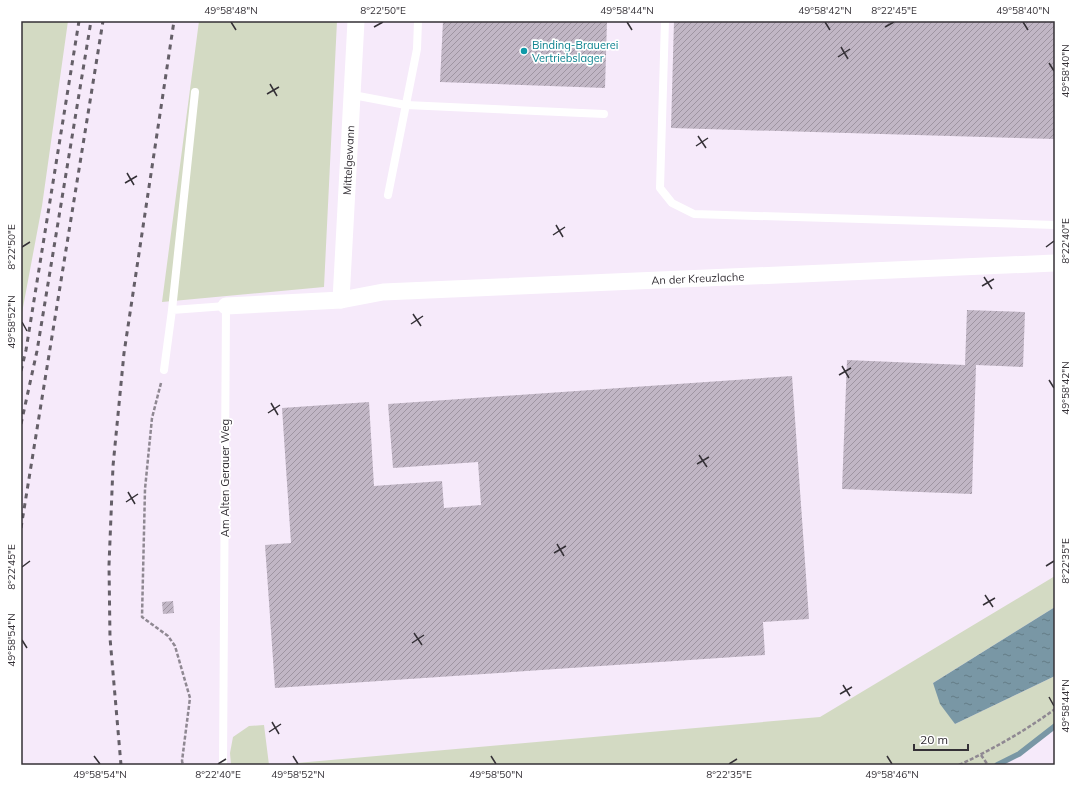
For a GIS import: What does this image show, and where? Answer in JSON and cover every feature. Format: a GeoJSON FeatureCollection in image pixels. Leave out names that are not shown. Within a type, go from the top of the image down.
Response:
{"type":"FeatureCollection","features":[{"type":"Feature","properties":{"kind":"street","name":"Mittelgewann"},"geometry":{"type":"LineString","coordinates":[[341,300],[356,21]]}},
{"type":"Feature","properties":{"kind":"street","name":"An der Kreuzlache"},"geometry":{"type":"LineString","coordinates":[[341,300],[383,292],[1055,263]]}},
{"type":"Feature","properties":{"kind":"street"},"geometry":{"type":"LineString","coordinates":[[226,306],[341,300]]}},
{"type":"Feature","properties":{"kind":"lane"},"geometry":{"type":"LineString","coordinates":[[388,195],[417,49],[418,21]]}},
{"type":"Feature","properties":{"kind":"lane"},"geometry":{"type":"LineString","coordinates":[[665,21],[660,188],[672,203],[694,214],[1055,226]]}},
{"type":"Feature","properties":{"kind":"lane"},"geometry":{"type":"LineString","coordinates":[[164,370],[172,310],[195,92]]}},
{"type":"Feature","properties":{"kind":"lane"},"geometry":{"type":"LineString","coordinates":[[353,95],[406,105],[604,114]]}},
{"type":"Feature","properties":{"kind":"lane"},"geometry":{"type":"LineString","coordinates":[[172,310],[226,306]]}},
{"type":"Feature","properties":{"kind":"lane","name":"Am Alten Gerauer Weg"},"geometry":{"type":"LineString","coordinates":[[223,765],[226,306]]}},
{"type":"Feature","properties":{"kind":"path"},"geometry":{"type":"LineString","coordinates":[[164,370],[152,418],[145,489],[142,617],[168,636],[175,646],[190,698],[182,761],[183,765]]}},
{"type":"Feature","properties":{"kind":"path"},"geometry":{"type":"LineString","coordinates":[[959,765],[981,755],[1028,728],[1055,709]]}},
{"type":"Feature","properties":{"kind":"path"},"geometry":{"type":"LineString","coordinates":[[981,755],[988,765]]}},
{"type":"Feature","properties":{"kind":"green space"},"geometry":{"type":"Polygon","coordinates":[[[21,21],[68,21],[42,206],[21,318],[21,21]]]}},
{"type":"Feature","properties":{"kind":"green space"},"geometry":{"type":"Polygon","coordinates":[[[199,21],[337,21],[324,287],[162,302],[199,21]]]}},
{"type":"Feature","properties":{"kind":"green space"},"geometry":{"type":"Polygon","coordinates":[[[1055,576],[1055,607],[933,683],[955,724],[1055,676],[1055,726],[1019,754],[997,765],[274,765],[820,717],[1055,576]]]}},
{"type":"Feature","properties":{"kind":"green space"},"geometry":{"type":"Polygon","coordinates":[[[264,725],[269,765],[231,765],[230,753],[233,737],[249,726],[264,725]]]}},
{"type":"Feature","properties":{"kind":"water"},"geometry":{"type":"Polygon","coordinates":[[[1055,607],[1055,676],[955,724],[940,704],[933,683],[1055,607]]]}},
{"type":"Feature","properties":{"kind":"building","name":"Binding-Brauerei Vertriebslager"},"geometry":{"type":"Polygon","coordinates":[[[443,21],[607,21],[605,88],[440,82],[443,21]]]}},
{"type":"Feature","properties":{"kind":"building"},"geometry":{"type":"Polygon","coordinates":[[[674,21],[1055,21],[1055,139],[671,128],[674,21]]]}},
{"type":"Feature","properties":{"kind":"building"},"geometry":{"type":"Polygon","coordinates":[[[967,310],[1025,312],[1023,367],[976,365],[972,494],[842,489],[847,360],[965,365],[967,310]]]}},
{"type":"Feature","properties":{"kind":"building"},"geometry":{"type":"Polygon","coordinates":[[[792,376],[809,619],[763,622],[765,655],[275,688],[265,545],[291,543],[282,408],[369,402],[374,486],[442,481],[444,508],[481,505],[478,462],[393,468],[388,404],[792,376]]]}},
{"type":"Feature","properties":{"kind":"building"},"geometry":{"type":"Polygon","coordinates":[[[173,601],[174,613],[163,614],[162,602],[173,601]]]}},
{"type":"Feature","properties":{"kind":"waterway"},"geometry":{"type":"LineString","coordinates":[[997,765],[1019,754],[1055,726]]}},
{"type":"Feature","properties":{"kind":"railway"},"geometry":{"type":"LineString","coordinates":[[21,371],[26,350],[79,21]]}},
{"type":"Feature","properties":{"kind":"railway"},"geometry":{"type":"LineString","coordinates":[[21,424],[37,351],[91,21]]}},
{"type":"Feature","properties":{"kind":"railway"},"geometry":{"type":"LineString","coordinates":[[21,528],[103,21]]}},
{"type":"Feature","properties":{"kind":"railway"},"geometry":{"type":"LineString","coordinates":[[121,765],[110,638],[109,565],[113,466],[124,353],[174,21]]}},
{"type":"Feature","properties":{"kind":"place","name":"Binding-Brauerei Vertriebslager"},"geometry":{"type":"Point","coordinates":[524,51]}}]}
